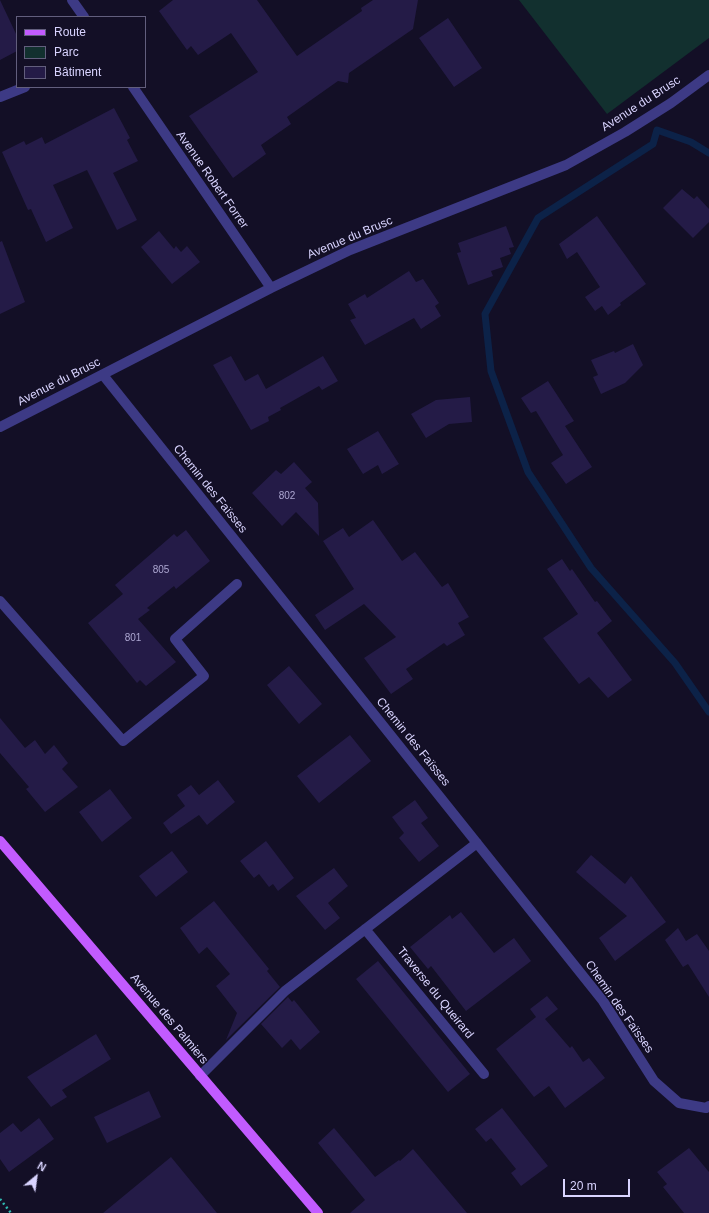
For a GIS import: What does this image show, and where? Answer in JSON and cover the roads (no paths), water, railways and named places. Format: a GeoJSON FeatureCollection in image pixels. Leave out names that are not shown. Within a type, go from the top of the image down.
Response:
{"type":"FeatureCollection","features":[{"type":"Feature","properties":{"kind":"main road","name":"Avenue des Palmiers"},"geometry":{"type":"LineString","coordinates":[[0,841],[318,1213]]}},
{"type":"Feature","properties":{"kind":"street"},"geometry":{"type":"LineString","coordinates":[[72,0],[83,16]]}},
{"type":"Feature","properties":{"kind":"street","name":"Avenue du Brusc"},"geometry":{"type":"LineString","coordinates":[[0,427],[271,288],[350,250],[566,165],[625,132],[671,103],[709,75]]}},
{"type":"Feature","properties":{"kind":"street"},"geometry":{"type":"LineString","coordinates":[[0,97],[22,88]]}},
{"type":"Feature","properties":{"kind":"street","name":"Avenue Robert Forrer"},"geometry":{"type":"LineString","coordinates":[[134,88],[271,288]]}},
{"type":"Feature","properties":{"kind":"street","name":"Chemin des Faïsses"},"geometry":{"type":"LineString","coordinates":[[103,375],[602,1001],[654,1081],[679,1103],[706,1108],[709,1106]]}},
{"type":"Feature","properties":{"kind":"street"},"geometry":{"type":"LineString","coordinates":[[0,601],[123,741],[204,676],[175,640],[238,584]]}},
{"type":"Feature","properties":{"kind":"street"},"geometry":{"type":"LineString","coordinates":[[200,1076],[285,990],[477,843]]}},
{"type":"Feature","properties":{"kind":"street","name":"Traverse du Queirard"},"geometry":{"type":"LineString","coordinates":[[365,929],[484,1074]]}},
{"type":"Feature","properties":{"kind":"waterway"},"geometry":{"type":"LineString","coordinates":[[709,153],[691,142],[657,130],[653,144],[538,218],[485,314],[491,371],[528,472],[591,568],[675,663],[709,712]]}}]}
